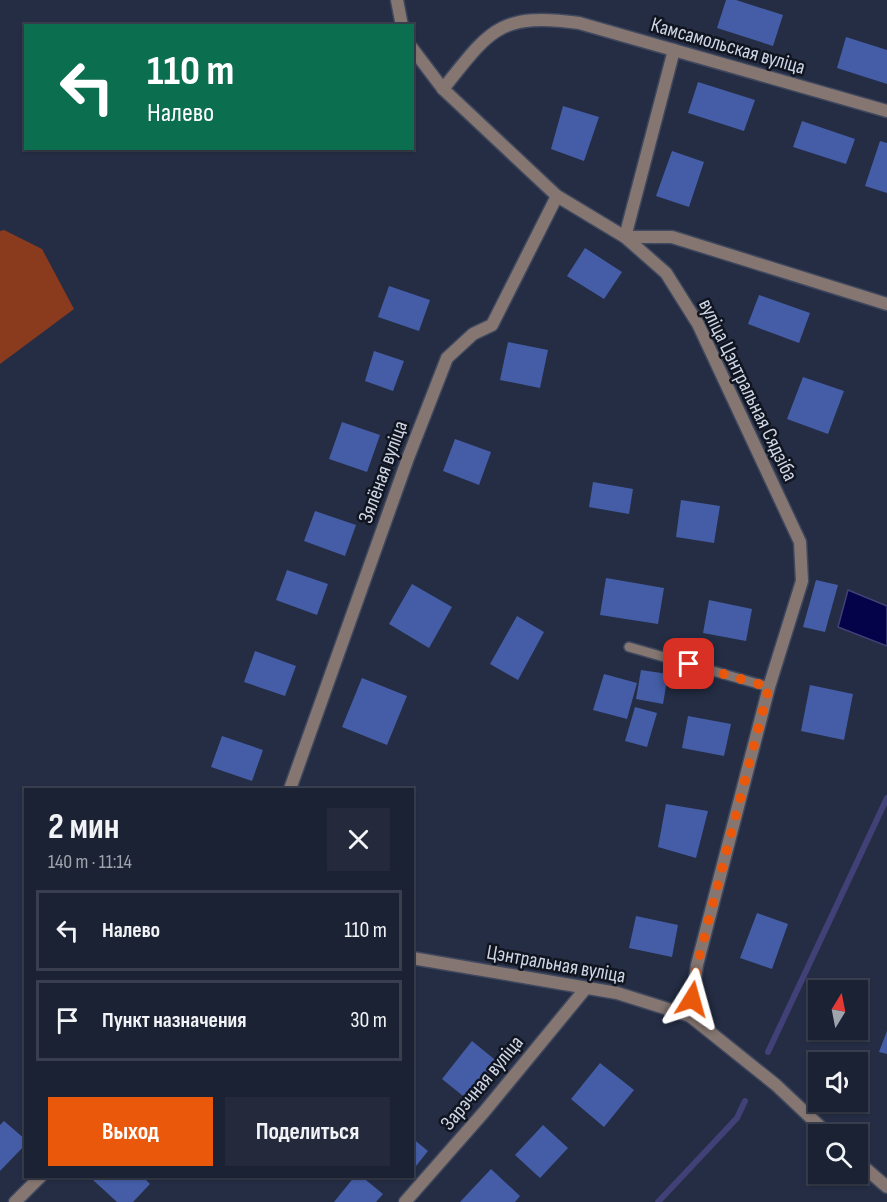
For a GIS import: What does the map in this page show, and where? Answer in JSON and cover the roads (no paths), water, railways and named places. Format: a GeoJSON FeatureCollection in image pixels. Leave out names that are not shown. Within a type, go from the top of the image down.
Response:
{"type":"FeatureCollection","features":[{"type":"Feature","properties":{"kind":"street"},"geometry":{"type":"LineString","coordinates":[[397,0],[402,24]]}},
{"type":"Feature","properties":{"kind":"street","name":"Камсамольская вуліца"},"geometry":{"type":"LineString","coordinates":[[443,89],[476,47],[492,33],[524,19],[549,19],[579,23],[887,111]]}},
{"type":"Feature","properties":{"kind":"street"},"geometry":{"type":"LineString","coordinates":[[674,50],[625,237],[672,237],[887,304]]}},
{"type":"Feature","properties":{"kind":"street","name":"вуліца Цэнтральная Сядзіба"},"geometry":{"type":"LineString","coordinates":[[414,51],[443,89],[557,196],[625,237],[666,273],[698,324],[800,542],[802,581],[769,687]]}},
{"type":"Feature","properties":{"kind":"street","name":"Зялёная вуліца"},"geometry":{"type":"LineString","coordinates":[[290,788],[404,470],[447,358],[473,334],[492,325],[557,196]]}},
{"type":"Feature","properties":{"kind":"street"},"geometry":{"type":"LineString","coordinates":[[690,1016],[697,965],[769,687]]}},
{"type":"Feature","properties":{"kind":"street","name":"Цэнтральная вуліца"},"geometry":{"type":"LineString","coordinates":[[414,958],[617,993],[690,1016],[776,1085],[817,1124]]}},
{"type":"Feature","properties":{"kind":"street","name":"Зарэчная вуліца"},"geometry":{"type":"LineString","coordinates":[[405,1202],[484,1112],[586,988]]}},
{"type":"Feature","properties":{"kind":"street"},"geometry":{"type":"LineString","coordinates":[[868,1171],[887,1187]]}},
{"type":"Feature","properties":{"kind":"street"},"geometry":{"type":"LineString","coordinates":[[15,1202],[39,1178]]}},
{"type":"Feature","properties":{"kind":"lane"},"geometry":{"type":"LineString","coordinates":[[629,647],[769,687]]}},
{"type":"Feature","properties":{"kind":"waterway"},"geometry":{"type":"LineString","coordinates":[[768,1052],[887,798]]}},
{"type":"Feature","properties":{"kind":"waterway"},"geometry":{"type":"LineString","coordinates":[[658,1202],[737,1118],[745,1101]]}}]}
